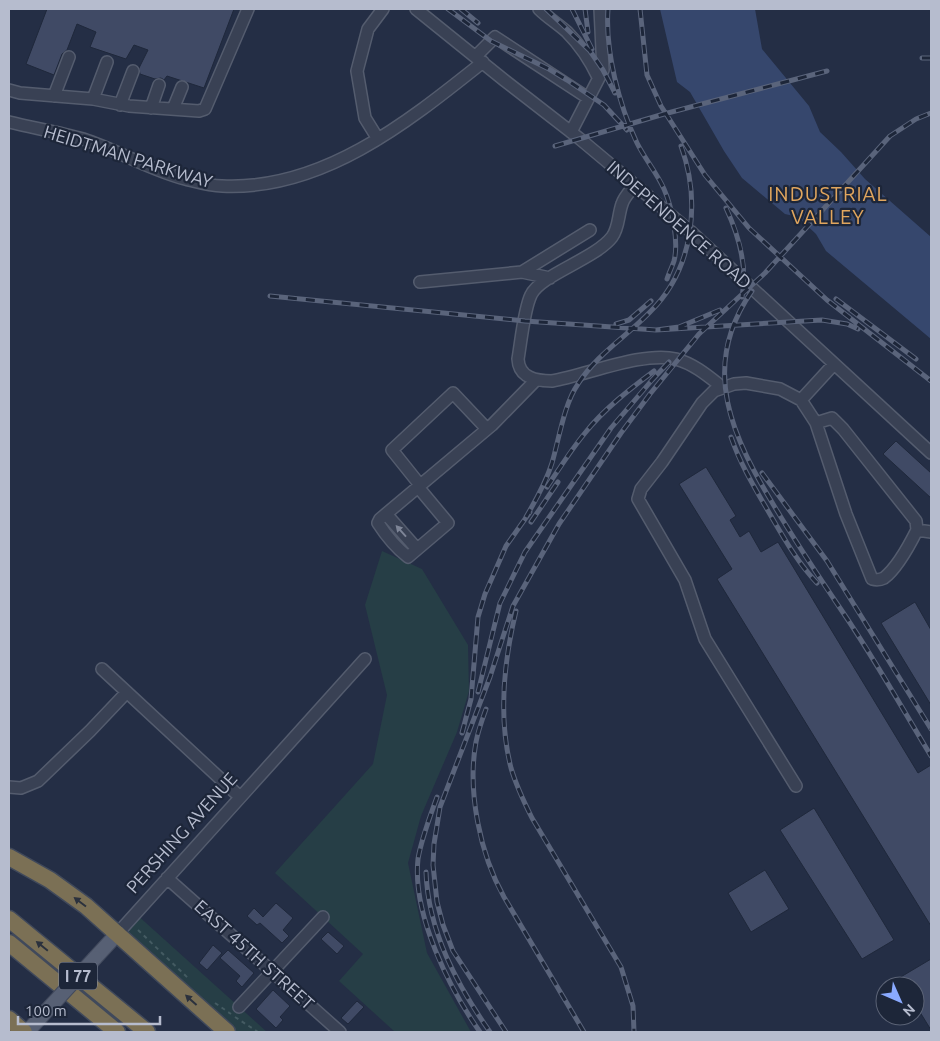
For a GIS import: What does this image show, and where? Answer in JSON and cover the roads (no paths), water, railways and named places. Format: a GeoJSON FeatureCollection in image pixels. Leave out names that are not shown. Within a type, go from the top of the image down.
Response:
{"type":"FeatureCollection","features":[{"type":"Feature","properties":{"kind":"highway"},"geometry":{"type":"LineString","coordinates":[[9,857],[50,880],[86,906],[227,1032]]}},
{"type":"Feature","properties":{"kind":"highway","name":"I 77"},"geometry":{"type":"LineString","coordinates":[[9,919],[147,1032]]}},
{"type":"Feature","properties":{"kind":"highway","name":"I 77"},"geometry":{"type":"LineString","coordinates":[[9,943],[117,1032]]}},
{"type":"Feature","properties":{"kind":"highway"},"geometry":{"type":"LineString","coordinates":[[9,1019],[25,1032]]}},
{"type":"Feature","properties":{"kind":"main road","name":"PERSHING AVENUE"},"geometry":{"type":"LineString","coordinates":[[25,1032],[118,933]]}},
{"type":"Feature","properties":{"kind":"street"},"geometry":{"type":"LineString","coordinates":[[9,90],[20,93],[93,99],[151,108],[199,111],[205,109],[248,9]]}},
{"type":"Feature","properties":{"kind":"street"},"geometry":{"type":"LineString","coordinates":[[378,139],[365,118],[357,70],[368,29],[383,9]]}},
{"type":"Feature","properties":{"kind":"street","name":"INDEPENDENCE ROAD"},"geometry":{"type":"LineString","coordinates":[[416,9],[571,132],[690,231],[931,453]]}},
{"type":"Feature","properties":{"kind":"street"},"geometry":{"type":"LineString","coordinates":[[539,9],[567,32],[581,48],[592,63],[598,77]]}},
{"type":"Feature","properties":{"kind":"street"},"geometry":{"type":"LineString","coordinates":[[571,132],[603,70],[600,9]]}},
{"type":"Feature","properties":{"kind":"street","name":"HEIDTMAN PARKWAY"},"geometry":{"type":"LineString","coordinates":[[9,122],[83,139],[184,179],[221,186],[255,184],[294,178],[337,162],[378,139],[431,103],[479,59],[495,37],[588,98]]}},
{"type":"Feature","properties":{"kind":"street"},"geometry":{"type":"LineString","coordinates":[[54,96],[69,58]]}},
{"type":"Feature","properties":{"kind":"street"},"geometry":{"type":"LineString","coordinates":[[93,99],[107,62]]}},
{"type":"Feature","properties":{"kind":"street"},"geometry":{"type":"LineString","coordinates":[[120,104],[133,71]]}},
{"type":"Feature","properties":{"kind":"street"},"geometry":{"type":"LineString","coordinates":[[151,108],[159,84]]}},
{"type":"Feature","properties":{"kind":"street"},"geometry":{"type":"LineString","coordinates":[[173,109],[182,86]]}},
{"type":"Feature","properties":{"kind":"street"},"geometry":{"type":"LineString","coordinates":[[635,185],[622,203],[613,236],[601,248],[537,286],[531,294],[518,366],[524,374],[536,380],[544,381],[561,380],[642,360],[676,359],[692,365],[722,387]]}},
{"type":"Feature","properties":{"kind":"street"},"geometry":{"type":"LineString","coordinates":[[522,272],[590,230]]}},
{"type":"Feature","properties":{"kind":"street"},"geometry":{"type":"LineString","coordinates":[[420,282],[522,272],[550,278]]}},
{"type":"Feature","properties":{"kind":"street"},"geometry":{"type":"LineString","coordinates":[[802,400],[834,364]]}},
{"type":"Feature","properties":{"kind":"street"},"geometry":{"type":"LineString","coordinates":[[487,429],[453,393],[392,450],[419,486],[448,523],[408,557],[395,547],[378,524],[380,519],[419,486],[487,429],[536,380]]}},
{"type":"Feature","properties":{"kind":"street"},"geometry":{"type":"LineString","coordinates":[[796,786],[711,649],[701,630],[692,596],[685,580],[638,499],[641,489],[659,467],[702,404],[714,391],[734,384],[746,383],[780,389],[802,400],[816,424],[846,514],[872,579],[878,580],[884,577],[905,553],[918,530],[916,521],[843,429],[832,418],[816,424]]}},
{"type":"Feature","properties":{"kind":"street"},"geometry":{"type":"LineString","coordinates":[[918,530],[931,532]]}},
{"type":"Feature","properties":{"kind":"street","name":"PERSHING AVENUE"},"geometry":{"type":"LineString","coordinates":[[118,933],[365,659]]}},
{"type":"Feature","properties":{"kind":"street"},"geometry":{"type":"LineString","coordinates":[[102,669],[240,797]]}},
{"type":"Feature","properties":{"kind":"street"},"geometry":{"type":"LineString","coordinates":[[9,786],[21,788],[38,781],[127,692]]}},
{"type":"Feature","properties":{"kind":"street","name":"EAST 45TH STREET"},"geometry":{"type":"LineString","coordinates":[[167,878],[340,1032]]}},
{"type":"Feature","properties":{"kind":"street"},"geometry":{"type":"LineString","coordinates":[[240,1007],[323,917]]}},
{"type":"Feature","properties":{"kind":"water"},"geometry":{"type":"Polygon","coordinates":[[[660,9],[755,9],[762,49],[809,106],[820,132],[865,179],[931,237],[931,339],[826,251],[816,234],[798,217],[785,214],[742,178],[690,92],[677,82],[660,9]]]}},
{"type":"Feature","properties":{"kind":"railway"},"geometry":{"type":"LineString","coordinates":[[448,9],[491,41],[549,69],[604,105],[627,130]]}},
{"type":"Feature","properties":{"kind":"railway"},"geometry":{"type":"LineString","coordinates":[[461,9],[478,23]]}},
{"type":"Feature","properties":{"kind":"railway"},"geometry":{"type":"LineString","coordinates":[[546,9],[590,51],[615,93]]}},
{"type":"Feature","properties":{"kind":"railway"},"geometry":{"type":"LineString","coordinates":[[572,9],[592,49]]}},
{"type":"Feature","properties":{"kind":"railway"},"geometry":{"type":"LineString","coordinates":[[585,9],[588,32]]}},
{"type":"Feature","properties":{"kind":"railway"},"geometry":{"type":"LineString","coordinates":[[608,9],[611,60],[624,112],[637,143],[658,177],[670,205],[676,244],[674,261],[667,279]]}},
{"type":"Feature","properties":{"kind":"railway"},"geometry":{"type":"LineString","coordinates":[[640,9],[647,75],[661,106],[705,175],[749,228],[827,300],[931,381]]}},
{"type":"Feature","properties":{"kind":"railway"},"geometry":{"type":"LineString","coordinates":[[922,58],[931,58]]}},
{"type":"Feature","properties":{"kind":"railway"},"geometry":{"type":"LineString","coordinates":[[555,146],[664,114],[827,71]]}},
{"type":"Feature","properties":{"kind":"railway"},"geometry":{"type":"LineString","coordinates":[[506,1032],[453,951],[437,902],[433,865],[434,844],[440,807],[490,677],[513,606],[559,524],[621,433],[699,334],[765,273],[890,136],[916,119],[931,113]]}},
{"type":"Feature","properties":{"kind":"railway"},"geometry":{"type":"LineString","coordinates":[[526,517],[550,470],[565,411],[573,392],[594,364],[650,312],[665,295],[676,276],[690,233],[692,211],[691,189],[681,146]]}},
{"type":"Feature","properties":{"kind":"railway"},"geometry":{"type":"LineString","coordinates":[[726,208],[735,229],[741,251],[744,274],[742,297]]}},
{"type":"Feature","properties":{"kind":"railway"},"geometry":{"type":"LineString","coordinates":[[752,291],[736,320],[727,348],[725,375],[728,402],[735,429],[760,482],[776,509],[865,647],[931,756]]}},
{"type":"Feature","properties":{"kind":"railway"},"geometry":{"type":"LineString","coordinates":[[270,296],[525,321],[656,330]]}},
{"type":"Feature","properties":{"kind":"railway"},"geometry":{"type":"LineString","coordinates":[[836,299],[916,359]]}},
{"type":"Feature","properties":{"kind":"railway"},"geometry":{"type":"LineString","coordinates":[[616,324],[629,320],[651,301]]}},
{"type":"Feature","properties":{"kind":"railway"},"geometry":{"type":"LineString","coordinates":[[720,310],[679,327],[656,330],[822,320],[847,324],[858,329]]}},
{"type":"Feature","properties":{"kind":"railway"},"geometry":{"type":"LineString","coordinates":[[478,692],[500,603],[525,552],[611,428],[669,362]]}},
{"type":"Feature","properties":{"kind":"railway"},"geometry":{"type":"LineString","coordinates":[[547,487],[592,424],[654,371]]}},
{"type":"Feature","properties":{"kind":"railway"},"geometry":{"type":"LineString","coordinates":[[731,437],[744,468],[776,525],[798,559],[817,583]]}},
{"type":"Feature","properties":{"kind":"railway"},"geometry":{"type":"LineString","coordinates":[[762,473],[827,561],[931,729]]}},
{"type":"Feature","properties":{"kind":"railway"},"geometry":{"type":"LineString","coordinates":[[531,522],[558,482]]}},
{"type":"Feature","properties":{"kind":"railway"},"geometry":{"type":"LineString","coordinates":[[462,733],[471,699],[478,617],[485,594],[506,546],[530,512]]}},
{"type":"Feature","properties":{"kind":"railway"},"geometry":{"type":"LineString","coordinates":[[516,611],[508,649],[504,689],[505,729],[511,768],[532,818],[621,967],[633,1006],[634,1032]]}},
{"type":"Feature","properties":{"kind":"railway"},"geometry":{"type":"LineString","coordinates":[[486,709],[477,738],[473,781],[478,822],[488,862],[504,897],[584,1032]]}},
{"type":"Feature","properties":{"kind":"railway"},"geometry":{"type":"LineString","coordinates":[[437,797],[418,859],[421,903],[435,950],[445,972],[456,994],[480,1032]]}},
{"type":"Feature","properties":{"kind":"railway"},"geometry":{"type":"LineString","coordinates":[[426,872],[428,894],[438,936],[466,995],[490,1032]]}},
{"type":"Feature","properties":{"kind":"district","name":"INDUSTRIAL VALLEY"},"geometry":{"type":"Point","coordinates":[828,206]}}]}
